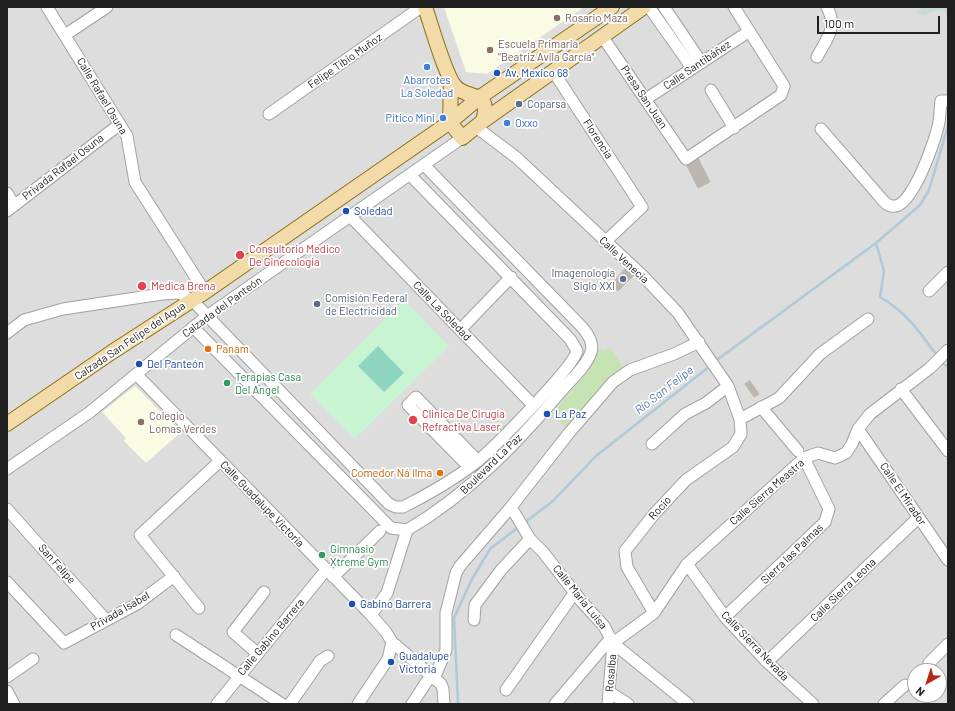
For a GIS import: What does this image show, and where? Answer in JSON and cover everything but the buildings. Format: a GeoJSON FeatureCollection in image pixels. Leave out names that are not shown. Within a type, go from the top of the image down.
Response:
{"type":"FeatureCollection","features":[{"type":"Feature","properties":{"kind":"main road"},"geometry":{"type":"LineString","coordinates":[[425,7],[451,81],[450,122],[462,138],[553,71],[644,7]]}},
{"type":"Feature","properties":{"kind":"main road"},"geometry":{"type":"LineString","coordinates":[[480,97],[612,7]]}},
{"type":"Feature","properties":{"kind":"main road"},"geometry":{"type":"LineString","coordinates":[[451,81],[461,91],[480,97],[483,100],[485,107],[480,124]]}},
{"type":"Feature","properties":{"kind":"main road","name":"Calzada San Felipe del Agua"},"geometry":{"type":"LineString","coordinates":[[7,424],[205,292],[450,122],[480,97]]}},
{"type":"Feature","properties":{"kind":"street","name":"Calle Rafael Osuna"},"geometry":{"type":"LineString","coordinates":[[47,7],[127,136],[135,182],[205,292]]}},
{"type":"Feature","properties":{"kind":"street"},"geometry":{"type":"LineString","coordinates":[[65,36],[107,7]]}},
{"type":"Feature","properties":{"kind":"street","name":"Felipe Tibio Muñoz"},"geometry":{"type":"LineString","coordinates":[[269,114],[421,7]]}},
{"type":"Feature","properties":{"kind":"street"},"geometry":{"type":"LineString","coordinates":[[649,7],[692,68]]}},
{"type":"Feature","properties":{"kind":"street"},"geometry":{"type":"LineString","coordinates":[[664,7],[702,62]]}},
{"type":"Feature","properties":{"kind":"street"},"geometry":{"type":"LineString","coordinates":[[711,90],[734,128],[782,95],[784,91],[784,86],[748,32],[734,7]]}},
{"type":"Feature","properties":{"kind":"street"},"geometry":{"type":"LineString","coordinates":[[817,57],[832,30],[833,23],[827,7]]}},
{"type":"Feature","properties":{"kind":"street","name":"Calle Santibáñez"},"geometry":{"type":"LineString","coordinates":[[646,99],[748,32]]}},
{"type":"Feature","properties":{"kind":"street","name":"Presa San Juan"},"geometry":{"type":"LineString","coordinates":[[602,36],[686,159],[734,128]]}},
{"type":"Feature","properties":{"kind":"street","name":"Florencia"},"geometry":{"type":"LineString","coordinates":[[553,71],[642,207],[605,242]]}},
{"type":"Feature","properties":{"kind":"street"},"geometry":{"type":"LineString","coordinates":[[821,129],[888,206],[896,206],[904,202],[916,186],[946,101]]}},
{"type":"Feature","properties":{"kind":"street","name":"Privada Rafael Osuna"},"geometry":{"type":"LineString","coordinates":[[11,208],[120,124]]}},
{"type":"Feature","properties":{"kind":"street","name":"Calle Venecia"},"geometry":{"type":"LineString","coordinates":[[480,124],[643,276],[678,313],[728,386],[740,420]]}},
{"type":"Feature","properties":{"kind":"street","name":"Calzada del Panteón"},"geometry":{"type":"LineString","coordinates":[[7,469],[90,412],[137,375],[207,316],[462,138]]}},
{"type":"Feature","properties":{"kind":"street","name":"Boulevard La Paz"},"geometry":{"type":"LineString","coordinates":[[407,530],[478,481],[542,414],[585,363],[591,352],[590,339],[586,332],[424,165]]}},
{"type":"Feature","properties":{"kind":"street","name":"Boulevard La Paz"},"geometry":{"type":"LineString","coordinates":[[192,300],[389,504],[400,508],[474,464],[533,405],[571,363],[577,351],[574,342],[410,175]]}},
{"type":"Feature","properties":{"kind":"street"},"geometry":{"type":"LineString","coordinates":[[7,193],[11,208]]}},
{"type":"Feature","properties":{"kind":"street","name":"Calle La Soledad"},"geometry":{"type":"LineString","coordinates":[[350,216],[533,405]]}},
{"type":"Feature","properties":{"kind":"street"},"geometry":{"type":"LineString","coordinates":[[929,291],[948,272]]}},
{"type":"Feature","properties":{"kind":"street"},"geometry":{"type":"LineString","coordinates":[[460,330],[511,277]]}},
{"type":"Feature","properties":{"kind":"street"},"geometry":{"type":"LineString","coordinates":[[528,296],[539,296],[541,291],[540,283]]}},
{"type":"Feature","properties":{"kind":"street"},"geometry":{"type":"LineString","coordinates":[[7,333],[24,320],[63,309],[162,294],[179,293],[192,300]]}},
{"type":"Feature","properties":{"kind":"street"},"geometry":{"type":"LineString","coordinates":[[553,320],[551,314],[552,309],[557,306],[565,310]]}},
{"type":"Feature","properties":{"kind":"street"},"geometry":{"type":"LineString","coordinates":[[740,420],[779,398],[820,354],[868,319]]}},
{"type":"Feature","properties":{"kind":"street"},"geometry":{"type":"LineString","coordinates":[[193,327],[386,525],[396,530],[407,530],[387,593],[371,615]]}},
{"type":"Feature","properties":{"kind":"street"},"geometry":{"type":"LineString","coordinates":[[412,704],[432,677],[446,650],[445,618],[456,573],[463,562],[511,507],[569,433],[613,382],[630,370],[674,354],[699,342]]}},
{"type":"Feature","properties":{"kind":"street","name":"Calle Sierra Meastra"},"geometry":{"type":"LineString","coordinates":[[555,704],[612,640],[654,613],[687,564],[801,454],[818,453],[835,458],[846,453],[852,444],[858,429],[870,414],[930,368],[947,350]]}},
{"type":"Feature","properties":{"kind":"street"},"geometry":{"type":"LineString","coordinates":[[235,371],[248,358]]}},
{"type":"Feature","properties":{"kind":"street","name":"Calle Guadalupe Victoria"},"geometry":{"type":"LineString","coordinates":[[137,375],[329,574],[371,615],[386,632],[392,642],[442,687],[444,704]]}},
{"type":"Feature","properties":{"kind":"street"},"geometry":{"type":"LineString","coordinates":[[652,444],[685,414],[706,403],[728,386]]}},
{"type":"Feature","properties":{"kind":"street"},"geometry":{"type":"LineString","coordinates":[[901,389],[948,451]]}},
{"type":"Feature","properties":{"kind":"street"},"geometry":{"type":"LineString","coordinates":[[416,397],[474,464],[408,405],[416,397]]}},
{"type":"Feature","properties":{"kind":"street","name":"Sierra las Palmas"},"geometry":{"type":"LineString","coordinates":[[725,617],[825,522],[829,509],[801,454],[761,407]]}},
{"type":"Feature","properties":{"kind":"street","name":"Rocio"},"geometry":{"type":"LineString","coordinates":[[654,613],[627,567],[625,551],[655,513],[686,480],[733,447],[741,434],[740,420]]}},
{"type":"Feature","properties":{"kind":"street","name":"Calle El Mirador"},"geometry":{"type":"LineString","coordinates":[[858,429],[948,560]]}},
{"type":"Feature","properties":{"kind":"street"},"geometry":{"type":"LineString","coordinates":[[323,459],[333,458],[335,448]]}},
{"type":"Feature","properties":{"kind":"street"},"geometry":{"type":"LineString","coordinates":[[199,608],[140,535],[220,461]]}},
{"type":"Feature","properties":{"kind":"street"},"geometry":{"type":"LineString","coordinates":[[351,489],[351,481],[353,477],[364,478]]}},
{"type":"Feature","properties":{"kind":"street","name":"Calle María Luisa"},"geometry":{"type":"LineString","coordinates":[[511,507],[529,537],[604,626],[612,640],[688,704]]}},
{"type":"Feature","properties":{"kind":"street","name":"San Felipe"},"geometry":{"type":"LineString","coordinates":[[7,509],[106,620]]}},
{"type":"Feature","properties":{"kind":"street","name":"Calle Sierra Leona"},"geometry":{"type":"LineString","coordinates":[[767,662],[918,518]]}},
{"type":"Feature","properties":{"kind":"street","name":"Calle Gabino Barrera"},"geometry":{"type":"LineString","coordinates":[[217,704],[257,653],[329,574],[380,531]]}},
{"type":"Feature","properties":{"kind":"street"},"geometry":{"type":"LineString","coordinates":[[474,620],[475,605],[501,570],[529,537]]}},
{"type":"Feature","properties":{"kind":"street","name":"Calle Sierra Nevada"},"geometry":{"type":"LineString","coordinates":[[687,564],[725,617],[767,662],[813,704]]}},
{"type":"Feature","properties":{"kind":"street","name":"Privada Isabel"},"geometry":{"type":"LineString","coordinates":[[7,582],[64,643],[138,604],[174,576]]}},
{"type":"Feature","properties":{"kind":"street"},"geometry":{"type":"LineString","coordinates":[[257,653],[233,632],[264,592]]}},
{"type":"Feature","properties":{"kind":"street"},"geometry":{"type":"LineString","coordinates":[[506,690],[575,592]]}},
{"type":"Feature","properties":{"kind":"street"},"geometry":{"type":"LineString","coordinates":[[176,635],[282,704]]}},
{"type":"Feature","properties":{"kind":"street","name":"Rosalba"},"geometry":{"type":"LineString","coordinates":[[608,704],[612,640]]}},
{"type":"Feature","properties":{"kind":"street"},"geometry":{"type":"LineString","coordinates":[[358,704],[388,659],[392,642]]}},
{"type":"Feature","properties":{"kind":"street"},"geometry":{"type":"LineString","coordinates":[[928,663],[948,644]]}},
{"type":"Feature","properties":{"kind":"street"},"geometry":{"type":"LineString","coordinates":[[290,704],[320,662],[328,656]]}},
{"type":"Feature","properties":{"kind":"street"},"geometry":{"type":"LineString","coordinates":[[7,677],[33,659]]}},
{"type":"Feature","properties":{"kind":"street"},"geometry":{"type":"LineString","coordinates":[[884,704],[905,685]]}},
{"type":"Feature","properties":{"kind":"street"},"geometry":{"type":"LineString","coordinates":[[7,691],[14,704]]}},
{"type":"Feature","properties":{"kind":"street"},"geometry":{"type":"LineString","coordinates":[[609,692],[628,704]]}},
{"type":"Feature","properties":{"kind":"shaded area"},"geometry":{"type":"Polygon","coordinates":[[[7,7],[948,7],[948,704],[7,704],[7,7]]]}},
{"type":"Feature","properties":{"kind":"shaded area","name":"Escuela Primaria \"Beatriz Avila García\""},"geometry":{"type":"Polygon","coordinates":[[[444,7],[584,7],[487,74],[466,72],[444,7]]]}},
{"type":"Feature","properties":{"kind":"shaded area"},"geometry":{"type":"Polygon","coordinates":[[[923,7],[948,7],[948,15],[939,10],[923,15],[915,12],[923,7]]]}},
{"type":"Feature","properties":{"kind":"shaded area","name":"Colegio Lomas Verdes"},"geometry":{"type":"Polygon","coordinates":[[[135,386],[181,432],[146,463],[124,441],[126,438],[102,412],[135,386]]]}},
{"type":"Feature","properties":{"kind":"green space"},"geometry":{"type":"Polygon","coordinates":[[[404,300],[449,346],[355,439],[310,394],[404,300]]]}},
{"type":"Feature","properties":{"kind":"green space"},"geometry":{"type":"Polygon","coordinates":[[[378,346],[404,373],[384,392],[358,366],[378,346]]]}},
{"type":"Feature","properties":{"kind":"green space"},"geometry":{"type":"Polygon","coordinates":[[[602,348],[604,351],[610,348],[624,368],[568,430],[553,414],[590,368],[597,353],[602,348]]]}},
{"type":"Feature","properties":{"kind":"waterway","name":"Río San Felipe"},"geometry":{"type":"LineString","coordinates":[[714,362],[876,243],[920,205],[929,190],[948,126]]}},
{"type":"Feature","properties":{"kind":"waterway"},"geometry":{"type":"LineString","coordinates":[[876,243],[884,271],[880,297],[905,316],[919,331],[937,356]]}},
{"type":"Feature","properties":{"kind":"waterway"},"geometry":{"type":"LineString","coordinates":[[940,362],[948,367]]}},
{"type":"Feature","properties":{"kind":"waterway","name":"Río San Felipe"},"geometry":{"type":"LineString","coordinates":[[524,523],[553,501],[596,456],[710,366]]}},
{"type":"Feature","properties":{"kind":"waterway","name":"Río San Felipe"},"geometry":{"type":"LineString","coordinates":[[458,704],[454,618],[472,579],[490,549],[520,526]]}},
{"type":"Feature","properties":{"kind":"place","name":"Rosario Maza"},"geometry":{"type":"Point","coordinates":[557,18]}},
{"type":"Feature","properties":{"kind":"place","name":"Escuela Primaria \"Beatriz Avila García\""},"geometry":{"type":"Point","coordinates":[490,50]}},
{"type":"Feature","properties":{"kind":"place","name":"Abarrotes La Soledad"},"geometry":{"type":"Point","coordinates":[427,67]}},
{"type":"Feature","properties":{"kind":"place","name":"Av. Mexico 68"},"geometry":{"type":"Point","coordinates":[497,73]}},
{"type":"Feature","properties":{"kind":"place","name":"Coparsa"},"geometry":{"type":"Point","coordinates":[519,104]}},
{"type":"Feature","properties":{"kind":"place","name":"Pitico Mini"},"geometry":{"type":"Point","coordinates":[443,118]}},
{"type":"Feature","properties":{"kind":"place","name":"Oxxo"},"geometry":{"type":"Point","coordinates":[507,123]}},
{"type":"Feature","properties":{"kind":"place","name":"Soledad"},"geometry":{"type":"Point","coordinates":[346,211]}},
{"type":"Feature","properties":{"kind":"place","name":"Consultorio Medico De Ginecologia"},"geometry":{"type":"Point","coordinates":[240,255]}},
{"type":"Feature","properties":{"kind":"place","name":"Imagenología Siglo XXI"},"geometry":{"type":"Point","coordinates":[623,279]}},
{"type":"Feature","properties":{"kind":"place","name":"Medica Brena"},"geometry":{"type":"Point","coordinates":[142,286]}},
{"type":"Feature","properties":{"kind":"place","name":"Comisión Federal de Electricidad"},"geometry":{"type":"Point","coordinates":[317,304]}},
{"type":"Feature","properties":{"kind":"place","name":"Panam"},"geometry":{"type":"Point","coordinates":[208,349]}},
{"type":"Feature","properties":{"kind":"place","name":"Del Panteón"},"geometry":{"type":"Point","coordinates":[139,364]}},
{"type":"Feature","properties":{"kind":"place","name":"Terapias Casa Del Angel"},"geometry":{"type":"Point","coordinates":[227,383]}},
{"type":"Feature","properties":{"kind":"place","name":"La Paz"},"geometry":{"type":"Point","coordinates":[547,414]}},
{"type":"Feature","properties":{"kind":"place","name":"Clinica De Cirugia Refractiva Laser"},"geometry":{"type":"Point","coordinates":[413,420]}},
{"type":"Feature","properties":{"kind":"place","name":"Colegio Lomas Verdes"},"geometry":{"type":"Point","coordinates":[141,422]}},
{"type":"Feature","properties":{"kind":"place","name":"Comedor Ná Ilma"},"geometry":{"type":"Point","coordinates":[440,473]}},
{"type":"Feature","properties":{"kind":"place","name":"Gimnasio Xtreme Gym"},"geometry":{"type":"Point","coordinates":[322,555]}},
{"type":"Feature","properties":{"kind":"place","name":"Gabino Barrera"},"geometry":{"type":"Point","coordinates":[352,604]}},
{"type":"Feature","properties":{"kind":"place","name":"Guadalupe Victoria"},"geometry":{"type":"Point","coordinates":[391,662]}}]}
